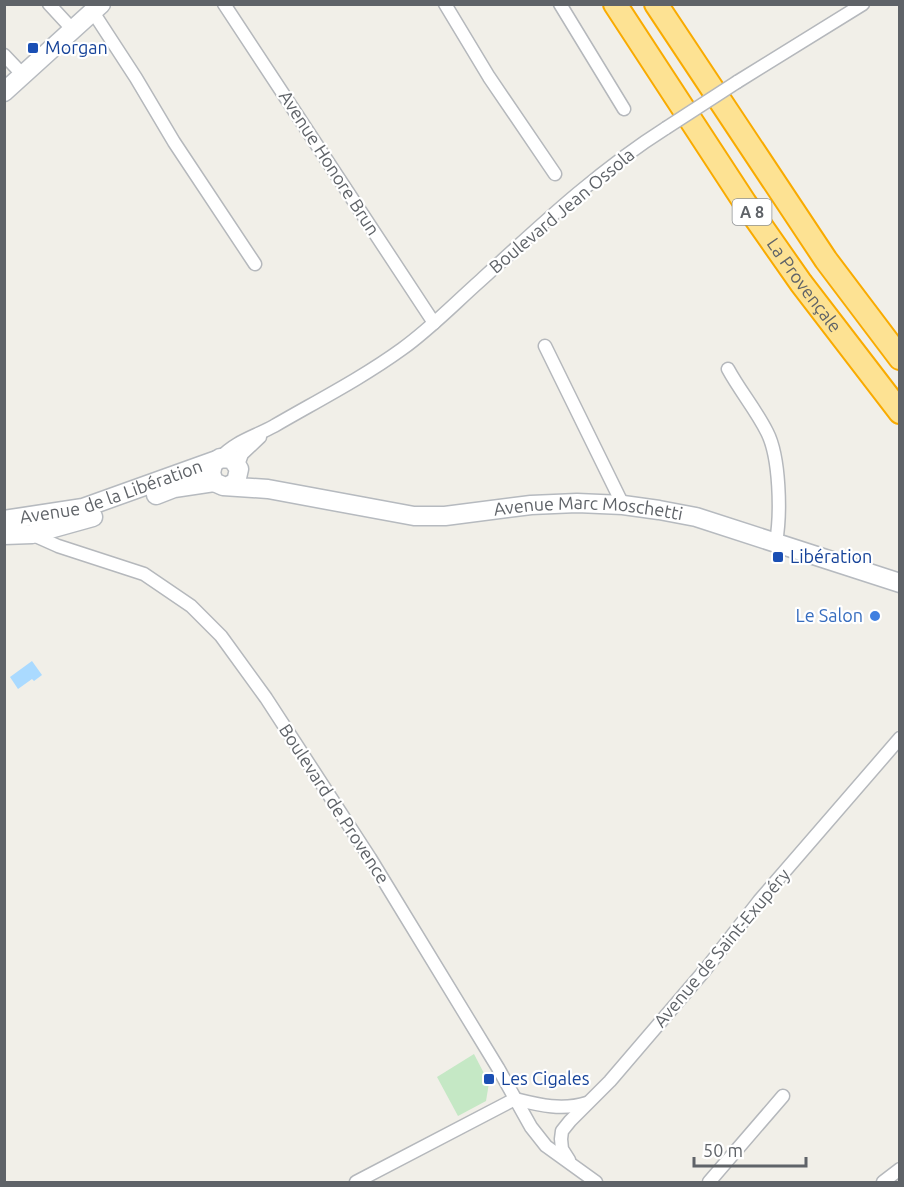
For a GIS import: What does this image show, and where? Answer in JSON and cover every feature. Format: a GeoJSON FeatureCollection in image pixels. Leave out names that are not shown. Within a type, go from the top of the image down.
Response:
{"type":"FeatureCollection","features":[{"type":"Feature","properties":{"kind":"highway","name":"La Provençale"},"geometry":{"type":"LineString","coordinates":[[615,4],[801,283],[900,412]]}},
{"type":"Feature","properties":{"kind":"highway","name":"La Provençale"},"geometry":{"type":"LineString","coordinates":[[656,4],[826,260],[900,358]]}},
{"type":"Feature","properties":{"kind":"main road"},"geometry":{"type":"LineString","coordinates":[[4,92],[97,8]]}},
{"type":"Feature","properties":{"kind":"main road"},"geometry":{"type":"LineString","coordinates":[[218,459],[211,468],[212,478],[230,477]]}},
{"type":"Feature","properties":{"kind":"main road","name":"Avenue de la Libération"},"geometry":{"type":"LineString","coordinates":[[4,520],[83,508],[218,459]]}},
{"type":"Feature","properties":{"kind":"main road","name":"Avenue Marc Moschetti"},"geometry":{"type":"LineString","coordinates":[[230,477],[268,489],[414,516],[445,516],[531,505],[577,503],[623,505],[696,517],[900,583]]}},
{"type":"Feature","properties":{"kind":"main road","name":"Avenue de la Libération"},"geometry":{"type":"LineString","coordinates":[[4,535],[32,534],[116,510],[174,488],[230,477]]}},
{"type":"Feature","properties":{"kind":"street"},"geometry":{"type":"LineString","coordinates":[[50,4],[73,30]]}},
{"type":"Feature","properties":{"kind":"street","name":"Avenue Honore Brun"},"geometry":{"type":"LineString","coordinates":[[224,4],[434,322]]}},
{"type":"Feature","properties":{"kind":"street"},"geometry":{"type":"LineString","coordinates":[[445,4],[489,77],[555,174]]}},
{"type":"Feature","properties":{"kind":"street"},"geometry":{"type":"LineString","coordinates":[[560,4],[624,109]]}},
{"type":"Feature","properties":{"kind":"street","name":"Boulevard Jean Ossola"},"geometry":{"type":"LineString","coordinates":[[218,459],[249,437],[270,428],[383,362],[434,322],[569,201],[636,148],[736,82],[863,4]]}},
{"type":"Feature","properties":{"kind":"street"},"geometry":{"type":"LineString","coordinates":[[97,8],[174,142],[255,264]]}},
{"type":"Feature","properties":{"kind":"street"},"geometry":{"type":"LineString","coordinates":[[4,55],[23,75]]}},
{"type":"Feature","properties":{"kind":"street"},"geometry":{"type":"LineString","coordinates":[[545,345],[623,505]]}},
{"type":"Feature","properties":{"kind":"street"},"geometry":{"type":"LineString","coordinates":[[728,369],[767,433],[775,454],[779,524],[776,542]]}},
{"type":"Feature","properties":{"kind":"street","name":"Boulevard Jean Ossola"},"geometry":{"type":"LineString","coordinates":[[230,477],[242,454],[270,428]]}},
{"type":"Feature","properties":{"kind":"street"},"geometry":{"type":"LineString","coordinates":[[32,534],[56,513]]}},
{"type":"Feature","properties":{"kind":"street","name":"Boulevard de Provence"},"geometry":{"type":"LineString","coordinates":[[4,520],[17,529],[58,546],[144,574],[191,606],[221,636],[266,698],[370,858],[538,1137],[588,1179],[596,1182]]}},
{"type":"Feature","properties":{"kind":"street","name":"Avenue de Saint-Exupéry"},"geometry":{"type":"LineString","coordinates":[[569,1161],[562,1149],[562,1131],[610,1081],[705,970],[759,901],[900,738]]}},
{"type":"Feature","properties":{"kind":"street"},"geometry":{"type":"LineString","coordinates":[[710,1182],[783,1096]]}},
{"type":"Feature","properties":{"kind":"street"},"geometry":{"type":"LineString","coordinates":[[356,1182],[515,1099],[541,1106],[557,1107],[573,1107],[588,1102]]}},
{"type":"Feature","properties":{"kind":"street"},"geometry":{"type":"LineString","coordinates":[[883,1182],[900,1169]]}},
{"type":"Feature","properties":{"kind":"green space"},"geometry":{"type":"Polygon","coordinates":[[[474,1054],[489,1083],[486,1101],[458,1116],[437,1077],[474,1054]]]}},
{"type":"Feature","properties":{"kind":"water"},"geometry":{"type":"Polygon","coordinates":[[[32,661],[42,675],[18,689],[10,677],[32,661]]]}},
{"type":"Feature","properties":{"kind":"place","name":"Morgan"},"geometry":{"type":"Point","coordinates":[33,48]}},
{"type":"Feature","properties":{"kind":"place","name":"Libération"},"geometry":{"type":"Point","coordinates":[778,557]}},
{"type":"Feature","properties":{"kind":"place","name":"Le Salon"},"geometry":{"type":"Point","coordinates":[875,616]}},
{"type":"Feature","properties":{"kind":"place","name":"Les Cigales"},"geometry":{"type":"Point","coordinates":[489,1079]}}]}
